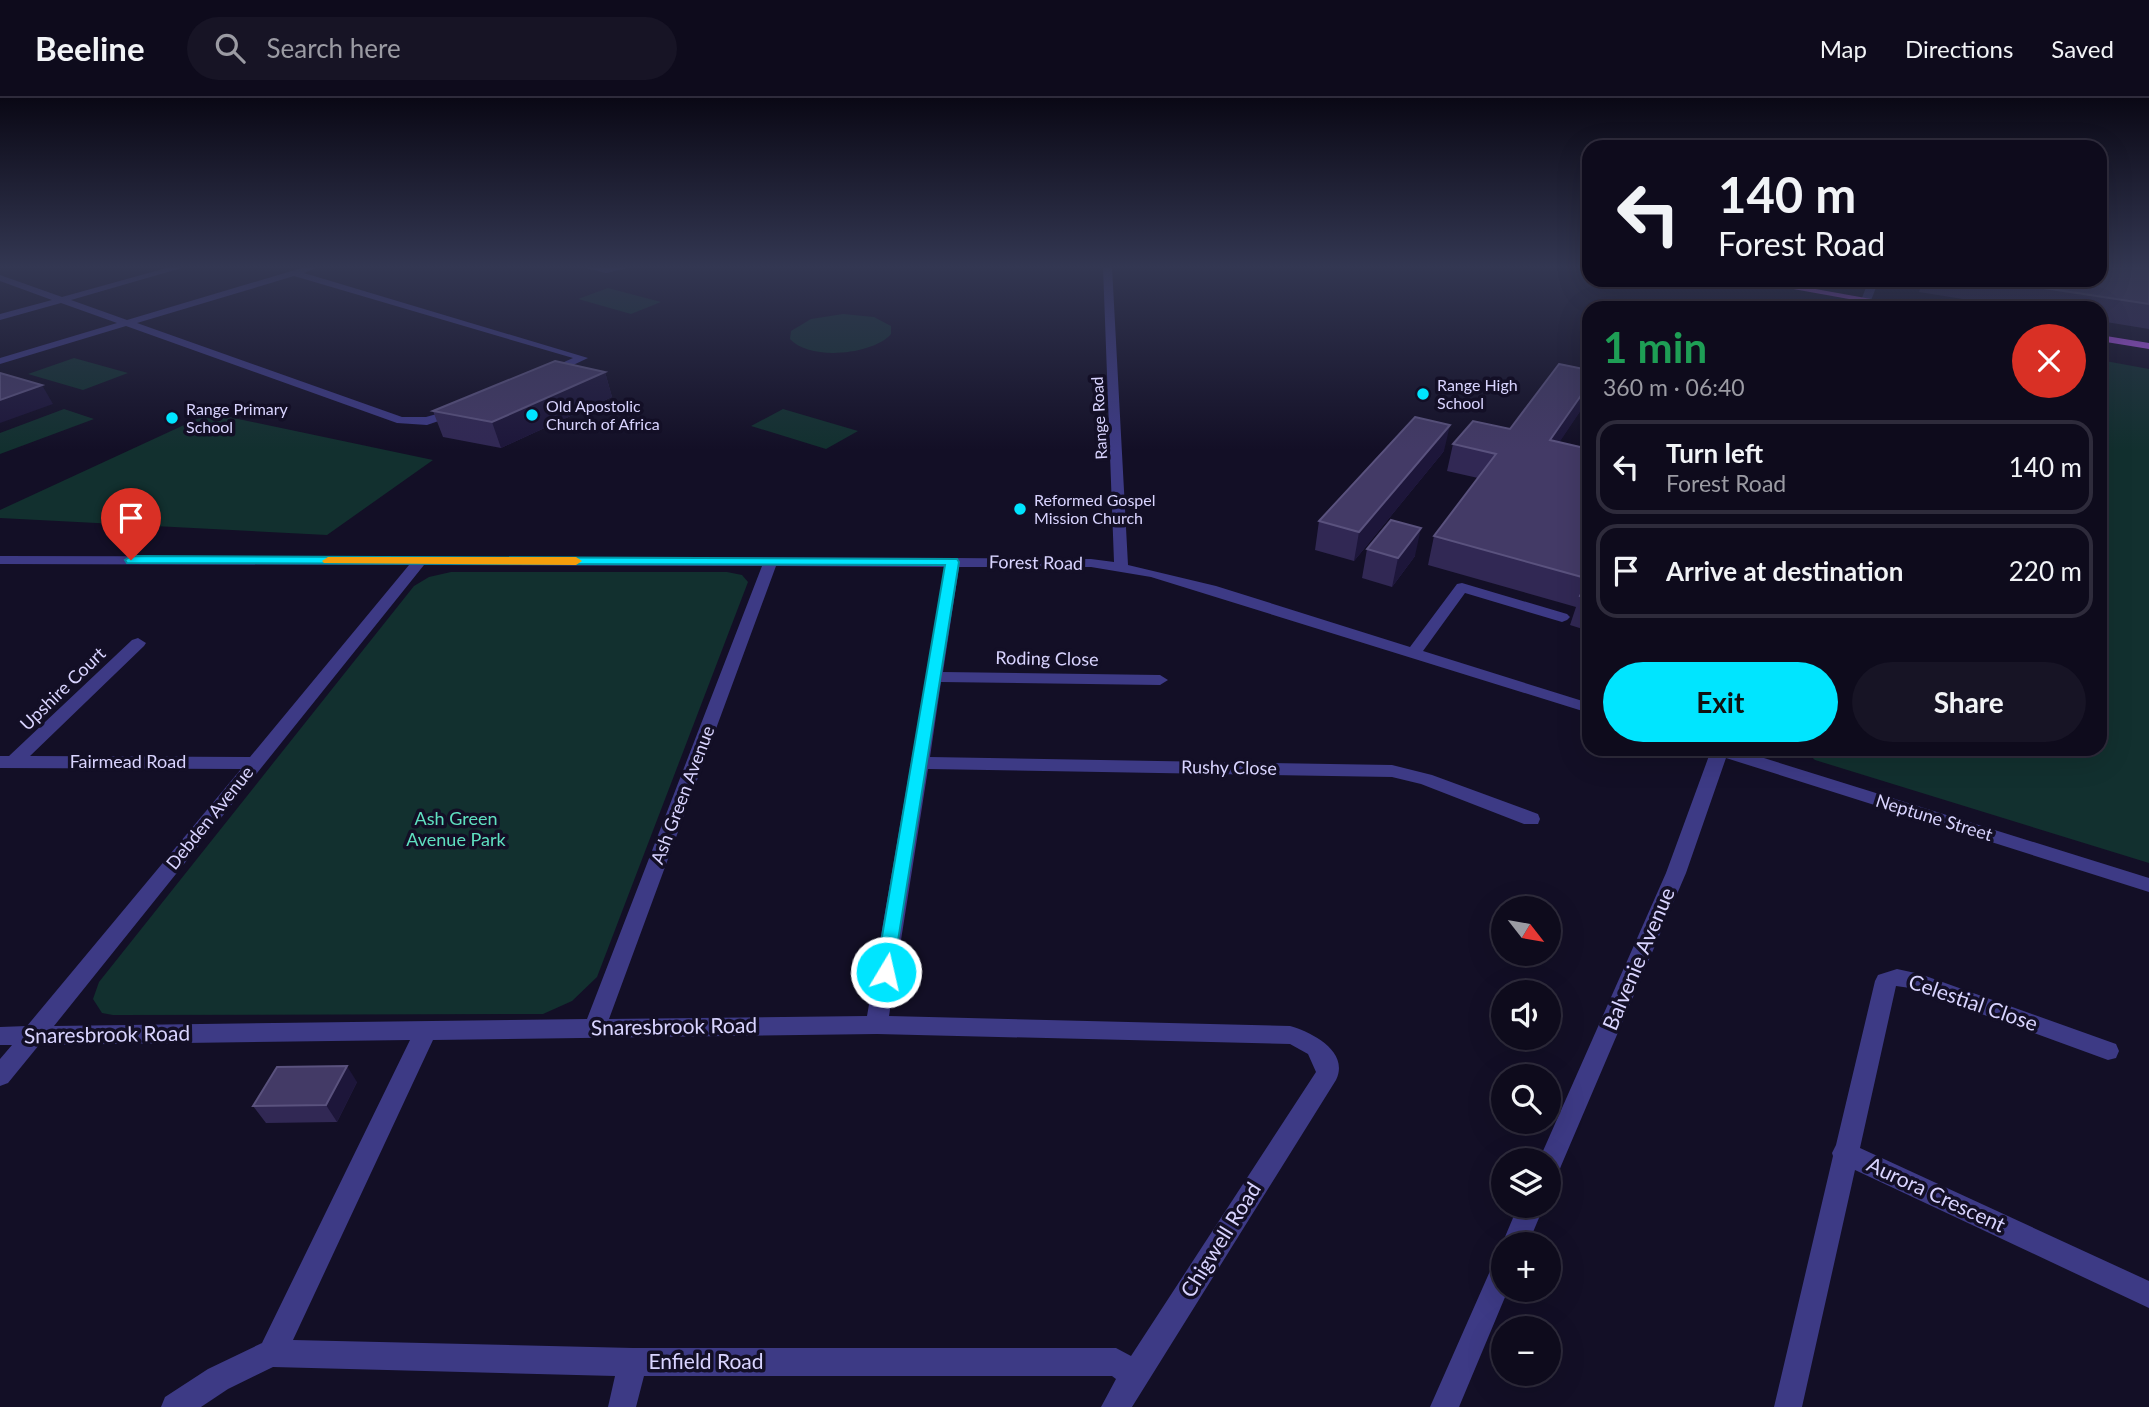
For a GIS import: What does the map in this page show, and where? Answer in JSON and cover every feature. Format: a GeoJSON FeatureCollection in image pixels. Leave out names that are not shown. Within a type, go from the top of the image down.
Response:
{"type":"FeatureCollection","features":[{"type":"Feature","properties":{"kind":"main road"},"geometry":{"type":"LineString","coordinates":[[2107,339],[2149,346]]}},
{"type":"Feature","properties":{"kind":"street"},"geometry":{"type":"LineString","coordinates":[[0,361],[111,328]]}},
{"type":"Feature","properties":{"kind":"street"},"geometry":{"type":"LineString","coordinates":[[142,328],[401,421],[437,419],[471,405]]}},
{"type":"Feature","properties":{"kind":"street"},"geometry":{"type":"LineString","coordinates":[[482,328],[583,358],[533,379]]}},
{"type":"Feature","properties":{"kind":"street","name":"Range Road"},"geometry":{"type":"LineString","coordinates":[[1110,328],[1121,567]]}},
{"type":"Feature","properties":{"kind":"street","name":"Forest Road"},"geometry":{"type":"LineString","coordinates":[[0,560],[1078,562],[1121,567],[1211,589],[1582,706]]}},
{"type":"Feature","properties":{"kind":"street","name":"Debden Avenue"},"geometry":{"type":"LineString","coordinates":[[0,1076],[420,561]]}},
{"type":"Feature","properties":{"kind":"street","name":"Ash Green Avenue"},"geometry":{"type":"LineString","coordinates":[[594,1028],[771,561]]}},
{"type":"Feature","properties":{"kind":"street"},"geometry":{"type":"LineString","coordinates":[[877,1025],[953,562]]}},
{"type":"Feature","properties":{"kind":"street"},"geometry":{"type":"LineString","coordinates":[[1413,654],[1462,587],[1562,617]]}},
{"type":"Feature","properties":{"kind":"street","name":"Upshire Court"},"geometry":{"type":"LineString","coordinates":[[7,762],[138,643]]}},
{"type":"Feature","properties":{"kind":"street","name":"Roding Close"},"geometry":{"type":"LineString","coordinates":[[934,677],[1160,680]]}},
{"type":"Feature","properties":{"kind":"street","name":"Balvenie Avenue"},"geometry":{"type":"LineString","coordinates":[[1557,1148],[1676,873],[1716,756]]}},
{"type":"Feature","properties":{"kind":"street","name":"Neptune Street"},"geometry":{"type":"LineString","coordinates":[[1740,756],[2149,885]]}},
{"type":"Feature","properties":{"kind":"street","name":"Fairmead Road"},"geometry":{"type":"LineString","coordinates":[[7,762],[256,762]]}},
{"type":"Feature","properties":{"kind":"street","name":"Rushy Close"},"geometry":{"type":"LineString","coordinates":[[920,763],[1392,771],[1426,779],[1531,819]]}},
{"type":"Feature","properties":{"kind":"street","name":"Celestial Close"},"geometry":{"type":"LineString","coordinates":[[1844,1153],[1886,981],[1897,977],[1912,980],[2108,1051]]}},
{"type":"Feature","properties":{"kind":"street","name":"Snaresbrook Road"},"geometry":{"type":"LineString","coordinates":[[0,1035],[877,1025],[1290,1035],[1306,1039],[1320,1050],[1326,1059],[1328,1073]]}},
{"type":"Feature","properties":{"kind":"street"},"geometry":{"type":"LineString","coordinates":[[272,1353],[426,1030]]}},
{"type":"Feature","properties":{"kind":"street","name":"Chigwell Road"},"geometry":{"type":"LineString","coordinates":[[1115,1407],[1328,1073]]}},
{"type":"Feature","properties":{"kind":"street","name":"Aurora Crescent"},"geometry":{"type":"LineString","coordinates":[[1787,1407],[1844,1153],[2149,1295]]}},
{"type":"Feature","properties":{"kind":"street"},"geometry":{"type":"LineString","coordinates":[[1444,1407],[1491,1298]]}},
{"type":"Feature","properties":{"kind":"street","name":"Enfield Road"},"geometry":{"type":"LineString","coordinates":[[175,1407],[218,1379],[272,1353],[633,1362],[1116,1362],[1135,1375]]}},
{"type":"Feature","properties":{"kind":"street"},"geometry":{"type":"LineString","coordinates":[[622,1407],[633,1362]]}},
{"type":"Feature","properties":{"kind":"green space"},"geometry":{"type":"Polygon","coordinates":[[[796,328],[891,328],[891,334],[870,347],[826,353],[799,346],[790,339],[791,331],[796,328]]]}},
{"type":"Feature","properties":{"kind":"green space"},"geometry":{"type":"Polygon","coordinates":[[[74,358],[128,373],[83,390],[28,374],[74,358]]]}},
{"type":"Feature","properties":{"kind":"green space"},"geometry":{"type":"Polygon","coordinates":[[[2107,361],[2149,369],[2149,863],[1815,760],[1811,756],[2107,756],[2107,361]]]}},
{"type":"Feature","properties":{"kind":"green space"},"geometry":{"type":"Polygon","coordinates":[[[64,409],[94,419],[0,454],[0,433],[64,409]]]}},
{"type":"Feature","properties":{"kind":"green space"},"geometry":{"type":"Polygon","coordinates":[[[783,409],[858,431],[826,449],[751,426],[783,409]]]}},
{"type":"Feature","properties":{"kind":"green space"},"geometry":{"type":"Polygon","coordinates":[[[210,413],[433,460],[327,535],[0,518],[0,510],[210,413]]]}},
{"type":"Feature","properties":{"kind":"green space","name":"Ash Green Avenue Park"},"geometry":{"type":"Polygon","coordinates":[[[451,572],[727,572],[742,575],[748,582],[597,977],[572,1001],[543,1014],[102,1013],[93,999],[99,982],[414,586],[429,577],[451,572]]]}},
{"type":"Feature","properties":{"kind":"building"},"geometry":{"type":"Polygon","coordinates":[[[555,361],[605,372],[492,422],[433,411],[555,361]]]}},
{"type":"Feature","properties":{"kind":"building"},"geometry":{"type":"Polygon","coordinates":[[[1559,364],[1582,369],[1582,394],[1550,440],[1582,447],[1582,577],[1434,536],[1496,454],[1453,444],[1473,421],[1510,429],[1559,364]]]}},
{"type":"Feature","properties":{"kind":"building"},"geometry":{"type":"Polygon","coordinates":[[[0,373],[42,385],[0,400],[0,373]]]}},
{"type":"Feature","properties":{"kind":"building"},"geometry":{"type":"Polygon","coordinates":[[[1415,417],[1450,425],[1359,532],[1319,521],[1415,417]]]}},
{"type":"Feature","properties":{"kind":"building"},"geometry":{"type":"Polygon","coordinates":[[[1391,520],[1421,528],[1398,558],[1367,549],[1391,520]]]}},
{"type":"Feature","properties":{"kind":"building"},"geometry":{"type":"Polygon","coordinates":[[[347,1066],[326,1105],[253,1106],[277,1067],[347,1066]]]}},
{"type":"Feature","properties":{"kind":"slow traffic"},"geometry":{"type":"LineString","coordinates":[[328,561],[576,561]]}},
{"type":"Feature","properties":{"kind":"place","name":"Range High School"},"geometry":{"type":"Point","coordinates":[1423,394]}},
{"type":"Feature","properties":{"kind":"place","name":"Old Apostolic Church of Africa"},"geometry":{"type":"Point","coordinates":[532,415]}},
{"type":"Feature","properties":{"kind":"place","name":"Range Primary School"},"geometry":{"type":"Point","coordinates":[172,418]}},
{"type":"Feature","properties":{"kind":"place","name":"Reformed Gospel Mission Church"},"geometry":{"type":"Point","coordinates":[1020,509]}},
{"type":"Feature","properties":{"kind":"route"},"geometry":{"type":"LineString","coordinates":[[131,560],[953,562],[886,972]]}}]}
